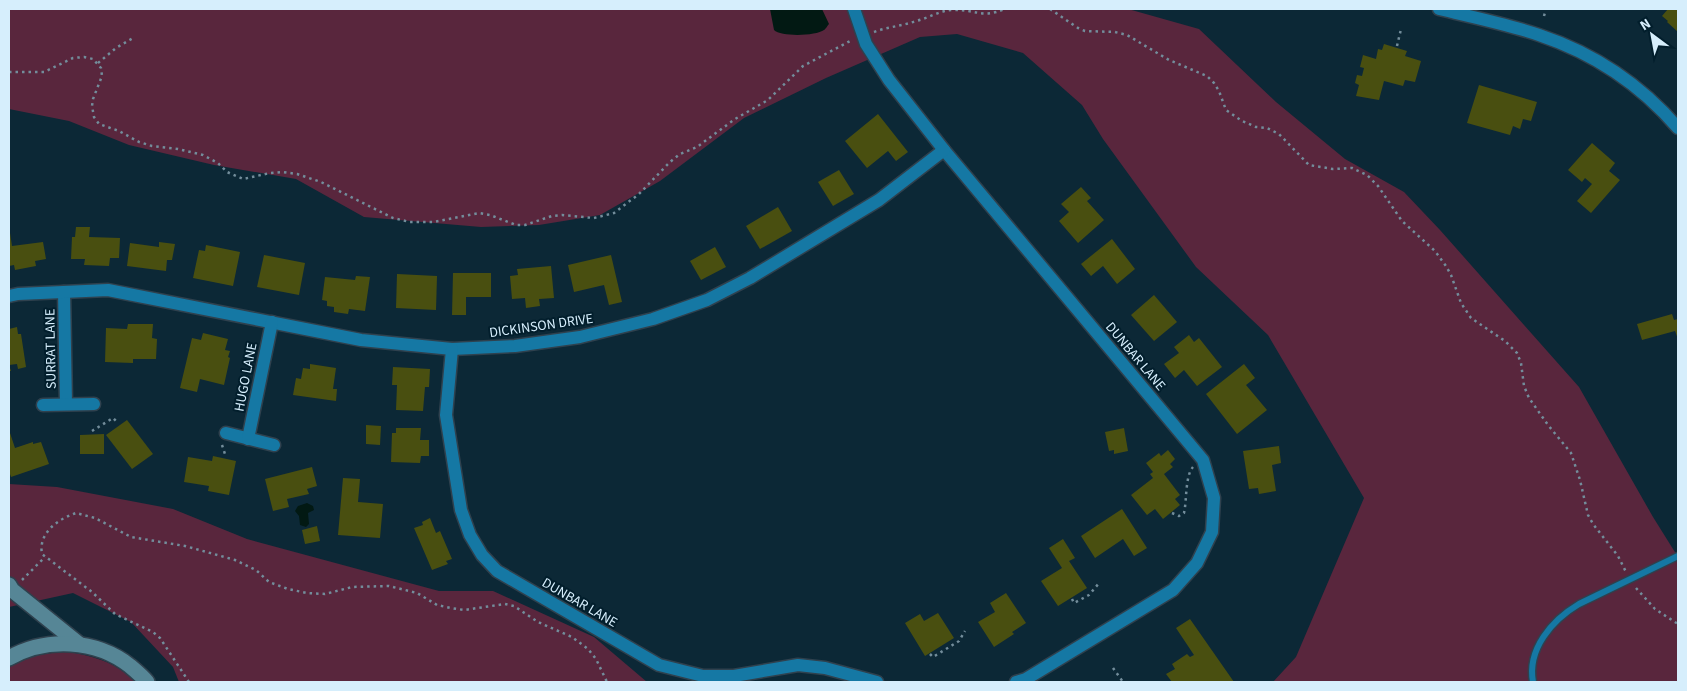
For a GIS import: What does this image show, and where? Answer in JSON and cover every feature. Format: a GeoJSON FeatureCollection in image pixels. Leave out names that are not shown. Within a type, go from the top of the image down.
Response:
{"type":"FeatureCollection","features":[{"type":"Feature","properties":{"kind":"street","name":"DUNBAR LANE"},"geometry":{"type":"LineString","coordinates":[[854,9],[866,44],[876,61],[944,150],[1203,460],[1214,498],[1212,532],[1197,563],[1173,590],[1026,679],[1016,682]]}},
{"type":"Feature","properties":{"kind":"street"},"geometry":{"type":"LineString","coordinates":[[1439,9],[1541,35],[1582,53],[1616,72],[1638,88],[1678,128]]}},
{"type":"Feature","properties":{"kind":"street","name":"DICKINSON DRIVE"},"geometry":{"type":"LineString","coordinates":[[9,296],[108,290],[361,340],[452,349],[515,346],[580,337],[653,319],[707,300],[750,278],[879,200],[944,150]]}},
{"type":"Feature","properties":{"kind":"street","name":"SURRAT LANE"},"geometry":{"type":"LineString","coordinates":[[64,292],[66,404]]}},
{"type":"Feature","properties":{"kind":"street","name":"HUGO LANE"},"geometry":{"type":"LineString","coordinates":[[248,439],[272,322]]}},
{"type":"Feature","properties":{"kind":"street","name":"DUNBAR LANE"},"geometry":{"type":"LineString","coordinates":[[452,349],[446,415],[460,510],[470,535],[482,554],[497,570],[659,665],[704,676],[734,676],[798,665],[825,668],[877,682]]}},
{"type":"Feature","properties":{"kind":"street"},"geometry":{"type":"LineString","coordinates":[[43,405],[94,404]]}},
{"type":"Feature","properties":{"kind":"street"},"geometry":{"type":"LineString","coordinates":[[226,433],[274,445]]}},
{"type":"Feature","properties":{"kind":"street"},"geometry":{"type":"LineString","coordinates":[[10,587],[79,644]]}},
{"type":"Feature","properties":{"kind":"street"},"geometry":{"type":"LineString","coordinates":[[9,658],[20,652],[48,644],[79,644],[94,647],[122,660],[147,682]]}},
{"type":"Feature","properties":{"kind":"lane"},"geometry":{"type":"LineString","coordinates":[[1533,682],[1533,658],[1554,623],[1566,612],[1678,556]]}},
{"type":"Feature","properties":{"kind":"path"},"geometry":{"type":"LineString","coordinates":[[9,72],[44,72],[73,58],[84,57],[92,59],[101,68],[102,76],[93,99],[94,118],[99,124],[119,131],[139,142],[203,155],[218,163],[227,172],[243,178],[276,172],[297,174],[321,182],[393,218],[410,222],[433,222],[479,213],[525,225],[552,216],[594,218],[614,213],[639,194],[680,154],[697,146],[734,119],[768,100],[803,66],[834,49],[885,27],[916,21],[941,12],[954,10],[985,14],[995,13],[1004,9]]}},
{"type":"Feature","properties":{"kind":"path"},"geometry":{"type":"LineString","coordinates":[[1050,9],[1085,31],[1115,32],[1127,35],[1169,60],[1206,76],[1219,90],[1226,110],[1233,116],[1256,127],[1266,128],[1280,134],[1309,165],[1333,169],[1352,168],[1367,176],[1378,186],[1402,222],[1435,251],[1446,266],[1461,303],[1471,318],[1505,341],[1517,353],[1521,363],[1524,386],[1530,398],[1548,425],[1571,452],[1592,524],[1618,556],[1630,579],[1655,609],[1678,624]]}},
{"type":"Feature","properties":{"kind":"path"},"geometry":{"type":"LineString","coordinates":[[1544,16],[1546,9]]}},
{"type":"Feature","properties":{"kind":"path"},"geometry":{"type":"LineString","coordinates":[[1397,46],[1401,29]]}},
{"type":"Feature","properties":{"kind":"path"},"geometry":{"type":"LineString","coordinates":[[98,63],[116,48],[133,38]]}},
{"type":"Feature","properties":{"kind":"path"},"geometry":{"type":"LineString","coordinates":[[92,431],[113,418],[117,422]]}},
{"type":"Feature","properties":{"kind":"path"},"geometry":{"type":"LineString","coordinates":[[1172,514],[1179,516],[1184,513],[1191,469],[1203,460]]}},
{"type":"Feature","properties":{"kind":"path"},"geometry":{"type":"LineString","coordinates":[[190,682],[160,638],[153,632],[115,614],[92,592],[42,554],[40,546],[44,535],[61,520],[76,513],[95,518],[131,537],[170,542],[236,560],[256,570],[269,582],[288,589],[325,594],[352,587],[389,586],[417,593],[437,605],[451,608],[464,610],[504,604],[514,606],[548,628],[579,642],[596,659],[607,682]]}},
{"type":"Feature","properties":{"kind":"path"},"geometry":{"type":"LineString","coordinates":[[10,587],[46,557]]}},
{"type":"Feature","properties":{"kind":"path"},"geometry":{"type":"LineString","coordinates":[[1072,599],[1074,603],[1089,595],[1100,582]]}},
{"type":"Feature","properties":{"kind":"path"},"geometry":{"type":"LineString","coordinates":[[930,654],[933,657],[959,641],[965,631]]}},
{"type":"Feature","properties":{"kind":"path"},"geometry":{"type":"LineString","coordinates":[[1113,668],[1123,682]]}},
{"type":"Feature","properties":{"kind":"shaded area"},"geometry":{"type":"Polygon","coordinates":[[[9,9],[1128,9],[1199,29],[1276,102],[1345,159],[1404,192],[1579,387],[1678,557],[1678,682],[1273,682],[1296,657],[1364,498],[1268,335],[1196,267],[1103,139],[1082,105],[1023,53],[957,34],[920,37],[826,78],[744,118],[660,181],[600,215],[539,225],[481,227],[364,217],[296,179],[214,165],[129,145],[69,121],[9,109],[9,9]]]}},
{"type":"Feature","properties":{"kind":"shaded area"},"geometry":{"type":"Polygon","coordinates":[[[770,9],[822,9],[829,24],[824,30],[814,34],[784,34],[774,30],[770,9]]]}},
{"type":"Feature","properties":{"kind":"shaded area"},"geometry":{"type":"Polygon","coordinates":[[[9,484],[57,487],[173,509],[247,539],[439,591],[493,591],[594,637],[647,682],[179,682],[173,667],[131,622],[73,593],[9,607],[9,484]]]}},
{"type":"Feature","properties":{"kind":"shaded area"},"geometry":{"type":"Polygon","coordinates":[[[307,503],[313,506],[314,510],[308,513],[309,524],[306,527],[300,525],[299,516],[295,511],[298,506],[307,503]]]}},
{"type":"Feature","properties":{"kind":"shaded area"},"geometry":{"type":"Polygon","coordinates":[[[65,651],[103,660],[119,669],[135,682],[9,682],[9,667],[32,656],[65,651]]]}},
{"type":"Feature","properties":{"kind":"building"},"geometry":{"type":"Polygon","coordinates":[[[1668,9],[1678,9],[1678,32],[1662,16],[1668,9]]]}},
{"type":"Feature","properties":{"kind":"building"},"geometry":{"type":"Polygon","coordinates":[[[1384,44],[1407,51],[1405,56],[1421,61],[1415,82],[1405,80],[1403,86],[1384,81],[1379,100],[1356,96],[1359,85],[1355,83],[1357,75],[1362,76],[1364,68],[1360,67],[1363,55],[1376,59],[1378,49],[1382,50],[1384,44]]]}},
{"type":"Feature","properties":{"kind":"building"},"geometry":{"type":"Polygon","coordinates":[[[1479,85],[1537,102],[1531,121],[1523,119],[1520,129],[1513,126],[1510,135],[1467,123],[1479,85]]]}},
{"type":"Feature","properties":{"kind":"building"},"geometry":{"type":"Polygon","coordinates":[[[878,114],[908,152],[896,161],[888,151],[867,168],[845,141],[878,114]]]}},
{"type":"Feature","properties":{"kind":"building"},"geometry":{"type":"Polygon","coordinates":[[[1592,143],[1615,163],[1609,171],[1620,180],[1591,213],[1577,201],[1592,184],[1585,178],[1582,182],[1568,170],[1592,143]]]}},
{"type":"Feature","properties":{"kind":"building"},"geometry":{"type":"Polygon","coordinates":[[[839,170],[854,194],[833,206],[818,182],[839,170]]]}},
{"type":"Feature","properties":{"kind":"building"},"geometry":{"type":"Polygon","coordinates":[[[1081,187],[1091,198],[1087,201],[1104,220],[1078,243],[1059,221],[1069,212],[1061,204],[1081,187]]]}},
{"type":"Feature","properties":{"kind":"building"},"geometry":{"type":"Polygon","coordinates":[[[778,207],[792,231],[760,249],[746,226],[778,207]]]}},
{"type":"Feature","properties":{"kind":"building"},"geometry":{"type":"Polygon","coordinates":[[[76,227],[90,227],[89,237],[120,238],[119,258],[110,258],[109,266],[84,265],[85,259],[71,259],[72,237],[75,237],[76,227]]]}},
{"type":"Feature","properties":{"kind":"building"},"geometry":{"type":"Polygon","coordinates":[[[10,233],[12,246],[43,242],[46,259],[35,261],[36,266],[15,270],[14,265],[9,266],[10,233]]]}},
{"type":"Feature","properties":{"kind":"building"},"geometry":{"type":"Polygon","coordinates":[[[1112,239],[1135,269],[1117,284],[1103,266],[1091,276],[1081,264],[1112,239]]]}},
{"type":"Feature","properties":{"kind":"building"},"geometry":{"type":"Polygon","coordinates":[[[159,242],[175,244],[172,260],[167,260],[166,271],[127,266],[130,243],[159,247],[159,242]]]}},
{"type":"Feature","properties":{"kind":"building"},"geometry":{"type":"Polygon","coordinates":[[[206,245],[240,252],[233,286],[193,278],[199,250],[205,251],[206,245]]]}},
{"type":"Feature","properties":{"kind":"building"},"geometry":{"type":"Polygon","coordinates":[[[715,247],[726,267],[701,280],[690,261],[715,247]]]}},
{"type":"Feature","properties":{"kind":"building"},"geometry":{"type":"Polygon","coordinates":[[[264,255],[305,263],[299,295],[257,287],[264,255]]]}},
{"type":"Feature","properties":{"kind":"building"},"geometry":{"type":"Polygon","coordinates":[[[611,255],[622,302],[609,305],[604,285],[574,292],[568,265],[611,255]]]}},
{"type":"Feature","properties":{"kind":"building"},"geometry":{"type":"Polygon","coordinates":[[[551,266],[554,298],[539,299],[540,306],[526,308],[525,298],[512,299],[510,276],[518,275],[517,269],[551,266]]]}},
{"type":"Feature","properties":{"kind":"building"},"geometry":{"type":"Polygon","coordinates":[[[453,273],[491,273],[491,297],[466,297],[466,315],[452,315],[453,273]]]}},
{"type":"Feature","properties":{"kind":"building"},"geometry":{"type":"Polygon","coordinates":[[[397,274],[437,276],[436,310],[396,308],[397,274]]]}},
{"type":"Feature","properties":{"kind":"building"},"geometry":{"type":"Polygon","coordinates":[[[356,276],[370,277],[365,311],[349,309],[348,314],[334,312],[334,307],[327,306],[327,301],[322,300],[325,277],[355,280],[356,276]]]}},
{"type":"Feature","properties":{"kind":"building"},"geometry":{"type":"Polygon","coordinates":[[[1154,295],[1177,322],[1154,341],[1131,315],[1154,295]]]}},
{"type":"Feature","properties":{"kind":"building"},"geometry":{"type":"Polygon","coordinates":[[[1672,314],[1674,320],[1678,319],[1678,339],[1675,331],[1642,340],[1637,324],[1672,314]]]}},
{"type":"Feature","properties":{"kind":"building"},"geometry":{"type":"Polygon","coordinates":[[[128,324],[153,324],[152,338],[157,339],[156,359],[133,359],[133,363],[105,362],[106,328],[127,329],[128,324]]]}},
{"type":"Feature","properties":{"kind":"building"},"geometry":{"type":"Polygon","coordinates":[[[17,327],[18,334],[21,334],[26,367],[18,369],[17,364],[9,365],[9,329],[17,327]]]}},
{"type":"Feature","properties":{"kind":"building"},"geometry":{"type":"Polygon","coordinates":[[[203,333],[228,339],[225,350],[230,351],[228,357],[230,358],[224,385],[200,379],[197,392],[180,388],[192,338],[201,340],[203,333]]]}},
{"type":"Feature","properties":{"kind":"building"},"geometry":{"type":"Polygon","coordinates":[[[1189,335],[1194,342],[1199,338],[1222,367],[1197,386],[1184,370],[1175,378],[1164,364],[1179,353],[1174,347],[1189,335]]]}},
{"type":"Feature","properties":{"kind":"building"},"geometry":{"type":"Polygon","coordinates":[[[310,364],[336,368],[333,389],[337,389],[336,401],[293,395],[296,378],[301,379],[303,368],[310,369],[310,364]]]}},
{"type":"Feature","properties":{"kind":"building"},"geometry":{"type":"Polygon","coordinates":[[[1244,364],[1255,378],[1246,385],[1267,410],[1237,434],[1206,394],[1244,364]]]}},
{"type":"Feature","properties":{"kind":"building"},"geometry":{"type":"Polygon","coordinates":[[[393,367],[430,369],[429,387],[425,387],[423,411],[396,410],[397,385],[392,385],[393,367]]]}},
{"type":"Feature","properties":{"kind":"building"},"geometry":{"type":"Polygon","coordinates":[[[127,420],[153,454],[132,469],[106,435],[127,420]]]}},
{"type":"Feature","properties":{"kind":"building"},"geometry":{"type":"Polygon","coordinates":[[[366,425],[381,426],[380,445],[366,444],[366,425]]]}},
{"type":"Feature","properties":{"kind":"building"},"geometry":{"type":"Polygon","coordinates":[[[396,428],[421,428],[420,440],[429,440],[429,456],[421,456],[420,463],[391,462],[392,433],[396,433],[396,428]]]}},
{"type":"Feature","properties":{"kind":"building"},"geometry":{"type":"Polygon","coordinates":[[[1124,428],[1128,451],[1114,454],[1114,450],[1109,451],[1105,432],[1124,428]]]}},
{"type":"Feature","properties":{"kind":"building"},"geometry":{"type":"Polygon","coordinates":[[[9,430],[15,448],[33,442],[33,444],[41,442],[49,464],[11,477],[9,471],[9,430]]]}},
{"type":"Feature","properties":{"kind":"building"},"geometry":{"type":"Polygon","coordinates":[[[104,434],[104,454],[80,454],[80,435],[104,434]]]}},
{"type":"Feature","properties":{"kind":"building"},"geometry":{"type":"Polygon","coordinates":[[[1279,446],[1281,463],[1272,465],[1276,491],[1259,494],[1258,488],[1249,489],[1243,451],[1279,446]]]}},
{"type":"Feature","properties":{"kind":"building"},"geometry":{"type":"Polygon","coordinates":[[[1168,450],[1175,459],[1170,464],[1173,467],[1164,474],[1180,495],[1175,499],[1180,505],[1163,519],[1155,509],[1147,515],[1131,495],[1153,478],[1150,474],[1153,472],[1146,463],[1159,453],[1161,456],[1168,450]]]}},
{"type":"Feature","properties":{"kind":"building"},"geometry":{"type":"Polygon","coordinates":[[[213,456],[236,461],[229,495],[208,491],[209,486],[184,482],[188,457],[212,461],[213,456]]]}},
{"type":"Feature","properties":{"kind":"building"},"geometry":{"type":"Polygon","coordinates":[[[312,467],[317,486],[307,489],[309,494],[287,499],[289,507],[273,511],[265,479],[312,467]]]}},
{"type":"Feature","properties":{"kind":"building"},"geometry":{"type":"Polygon","coordinates":[[[343,478],[360,479],[358,502],[383,504],[380,538],[338,535],[343,478]]]}},
{"type":"Feature","properties":{"kind":"building"},"geometry":{"type":"Polygon","coordinates":[[[1122,509],[1147,548],[1134,556],[1123,539],[1095,558],[1081,536],[1122,509]]]}},
{"type":"Feature","properties":{"kind":"building"},"geometry":{"type":"Polygon","coordinates":[[[430,518],[436,533],[440,531],[452,559],[446,561],[448,564],[432,570],[414,528],[423,525],[422,522],[430,518]]]}},
{"type":"Feature","properties":{"kind":"building"},"geometry":{"type":"Polygon","coordinates":[[[317,526],[320,541],[305,544],[302,530],[317,526]]]}},
{"type":"Feature","properties":{"kind":"building"},"geometry":{"type":"Polygon","coordinates":[[[1063,539],[1075,558],[1069,561],[1087,588],[1058,606],[1041,581],[1062,568],[1049,548],[1063,539]]]}},
{"type":"Feature","properties":{"kind":"building"},"geometry":{"type":"Polygon","coordinates":[[[1006,593],[1026,623],[1012,632],[1014,634],[994,647],[978,622],[995,612],[990,603],[1006,593]]]}},
{"type":"Feature","properties":{"kind":"building"},"geometry":{"type":"Polygon","coordinates":[[[938,613],[954,638],[925,656],[905,623],[920,614],[924,621],[938,613]]]}},
{"type":"Feature","properties":{"kind":"building"},"geometry":{"type":"Polygon","coordinates":[[[1190,619],[1234,682],[1172,682],[1166,674],[1175,669],[1172,664],[1187,654],[1190,657],[1194,655],[1176,628],[1190,619]]]}}]}
